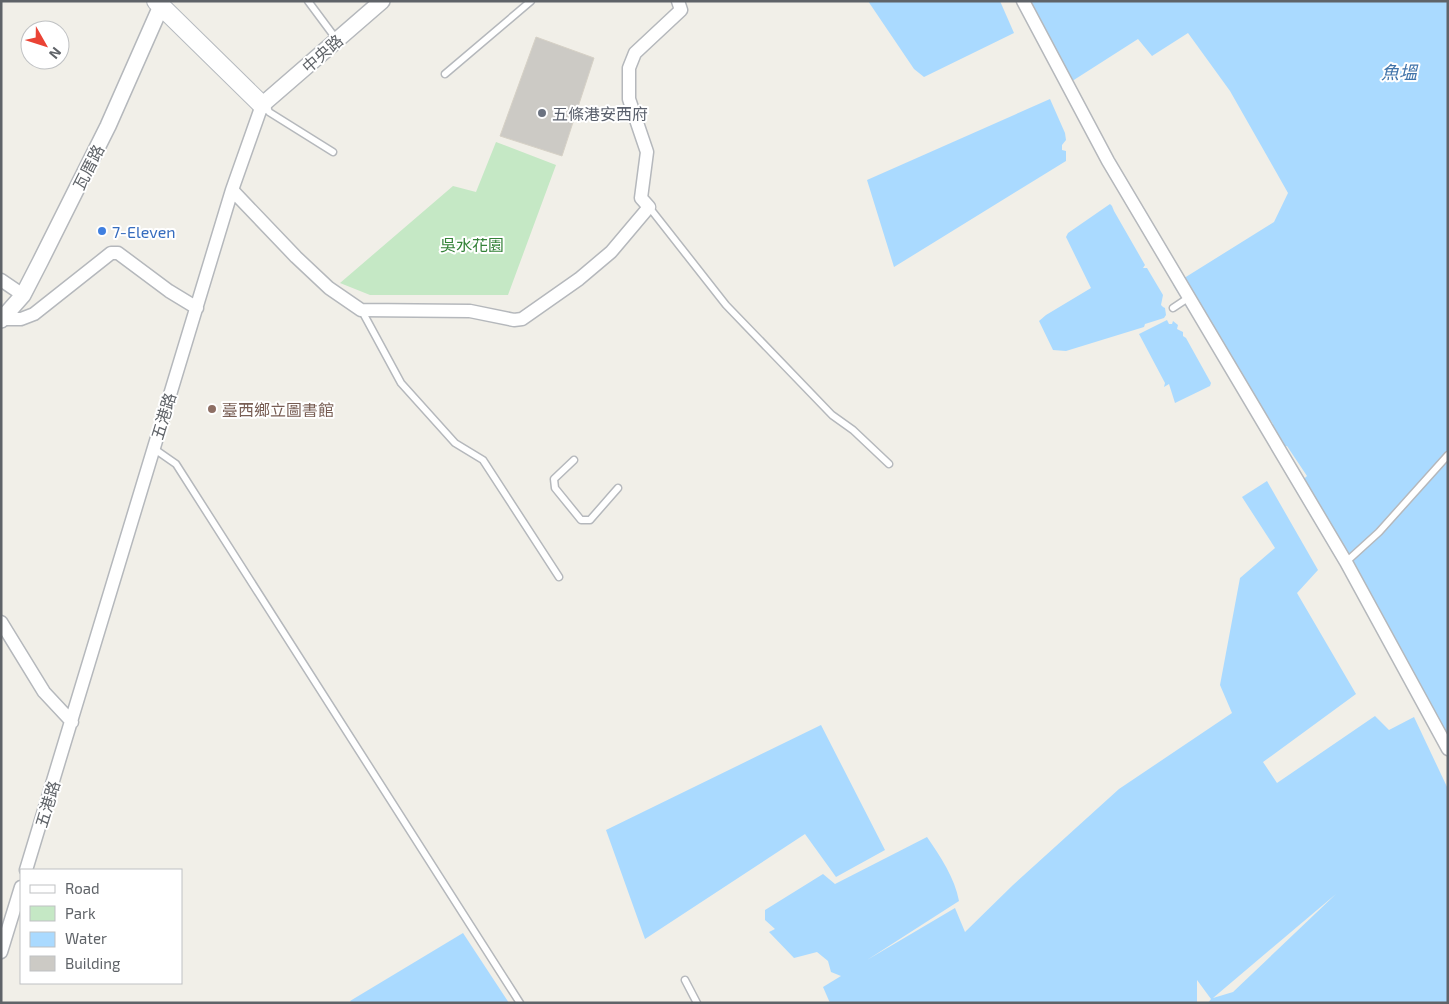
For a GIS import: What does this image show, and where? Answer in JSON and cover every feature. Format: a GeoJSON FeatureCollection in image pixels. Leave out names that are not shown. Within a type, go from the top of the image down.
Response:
{"type":"FeatureCollection","features":[{"type":"Feature","properties":{"kind":"main road"},"geometry":{"type":"LineString","coordinates":[[159,3],[264,104]]}},
{"type":"Feature","properties":{"kind":"street","name":"中央路"},"geometry":{"type":"LineString","coordinates":[[264,104],[382,1]]}},
{"type":"Feature","properties":{"kind":"street"},"geometry":{"type":"LineString","coordinates":[[232,190],[328,288],[361,310],[470,311],[522,320],[579,279],[611,252],[649,207],[640,198],[647,152],[629,99],[629,68],[635,52],[681,10],[678,1]]}},
{"type":"Feature","properties":{"kind":"street"},"geometry":{"type":"LineString","coordinates":[[1023,1],[1108,162],[1346,562],[1448,749]]}},
{"type":"Feature","properties":{"kind":"street","name":"瓦厝路"},"geometry":{"type":"LineString","coordinates":[[2,320],[22,295],[108,126],[159,3]]}},
{"type":"Feature","properties":{"kind":"street","name":"五港路"},"geometry":{"type":"LineString","coordinates":[[26,869],[232,190],[264,104]]}},
{"type":"Feature","properties":{"kind":"street"},"geometry":{"type":"LineString","coordinates":[[2,320],[21,319],[34,314],[111,254],[118,253],[169,291],[197,308]]}},
{"type":"Feature","properties":{"kind":"street"},"geometry":{"type":"LineString","coordinates":[[1,280],[22,295]]}},
{"type":"Feature","properties":{"kind":"street"},"geometry":{"type":"LineString","coordinates":[[1,622],[44,692],[72,722]]}},
{"type":"Feature","properties":{"kind":"street"},"geometry":{"type":"LineString","coordinates":[[1,952],[20,890]]}},
{"type":"Feature","properties":{"kind":"lane"},"geometry":{"type":"LineString","coordinates":[[308,1],[337,40]]}},
{"type":"Feature","properties":{"kind":"lane"},"geometry":{"type":"LineString","coordinates":[[445,74],[531,1]]}},
{"type":"Feature","properties":{"kind":"lane"},"geometry":{"type":"LineString","coordinates":[[264,104],[269,112],[334,152]]}},
{"type":"Feature","properties":{"kind":"lane"},"geometry":{"type":"LineString","coordinates":[[649,207],[726,305],[832,415],[853,430],[889,464]]}},
{"type":"Feature","properties":{"kind":"lane"},"geometry":{"type":"LineString","coordinates":[[1173,308],[1188,298]]}},
{"type":"Feature","properties":{"kind":"lane"},"geometry":{"type":"LineString","coordinates":[[361,310],[401,383],[454,443],[484,460],[558,577]]}},
{"type":"Feature","properties":{"kind":"lane"},"geometry":{"type":"LineString","coordinates":[[153,448],[176,464],[520,1003]]}},
{"type":"Feature","properties":{"kind":"lane"},"geometry":{"type":"LineString","coordinates":[[1346,562],[1379,532],[1448,455]]}},
{"type":"Feature","properties":{"kind":"lane"},"geometry":{"type":"LineString","coordinates":[[574,460],[554,479],[555,488],[580,520],[590,520],[618,488]]}},
{"type":"Feature","properties":{"kind":"lane"},"geometry":{"type":"LineString","coordinates":[[685,980],[697,1003]]}},
{"type":"Feature","properties":{"kind":"green space","name":"吳水花園"},"geometry":{"type":"Polygon","coordinates":[[[496,142],[556,165],[508,295],[370,295],[340,283],[453,186],[476,192],[496,142]]]}},
{"type":"Feature","properties":{"kind":"water"},"geometry":{"type":"Polygon","coordinates":[[[868,1],[1000,1],[1014,33],[924,77],[914,69],[868,1]]]}},
{"type":"Feature","properties":{"kind":"water","name":"魚塭"},"geometry":{"type":"Polygon","coordinates":[[[1020,1],[1448,1],[1448,747],[1294,488],[1307,476],[1287,446],[1284,447],[1274,427],[1270,427],[1273,424],[1261,406],[1248,406],[1173,285],[1274,222],[1288,193],[1230,91],[1188,33],[1152,56],[1138,39],[1066,85],[1020,1]]]}},
{"type":"Feature","properties":{"kind":"water"},"geometry":{"type":"Polygon","coordinates":[[[1050,99],[1065,133],[1066,140],[1062,145],[1062,150],[1066,151],[1066,161],[894,267],[867,180],[1050,99]]]}},
{"type":"Feature","properties":{"kind":"water"},"geometry":{"type":"Polygon","coordinates":[[[1110,204],[1145,265],[1143,268],[1147,268],[1163,295],[1161,305],[1165,308],[1166,315],[1164,318],[1145,324],[1144,327],[1066,351],[1053,350],[1039,321],[1091,288],[1066,237],[1068,233],[1110,204]]]}},
{"type":"Feature","properties":{"kind":"water"},"geometry":{"type":"Polygon","coordinates":[[[1167,320],[1169,324],[1172,324],[1173,321],[1178,325],[1177,329],[1183,332],[1183,336],[1186,338],[1211,383],[1210,386],[1175,403],[1169,384],[1164,387],[1165,383],[1139,334],[1167,320]]]}},
{"type":"Feature","properties":{"kind":"water"},"geometry":{"type":"Polygon","coordinates":[[[1267,481],[1318,570],[1297,593],[1356,694],[1263,762],[1277,783],[1375,716],[1389,730],[1414,717],[1448,789],[1448,1003],[1208,1003],[1211,999],[1197,980],[1197,1003],[830,1003],[823,987],[841,976],[831,972],[828,961],[817,952],[794,958],[769,932],[775,929],[765,920],[765,910],[823,874],[835,884],[927,837],[951,876],[959,901],[867,960],[955,908],[965,932],[1013,885],[1119,789],[1232,713],[1220,685],[1240,578],[1275,548],[1242,497],[1267,481]],[[1336,894],[1213,998],[1233,992],[1336,894]]]}},
{"type":"Feature","properties":{"kind":"water"},"geometry":{"type":"Polygon","coordinates":[[[821,725],[885,850],[836,877],[805,834],[645,939],[606,830],[821,725]]]}},
{"type":"Feature","properties":{"kind":"water"},"geometry":{"type":"Polygon","coordinates":[[[463,933],[509,1003],[351,1003],[350,1001],[463,933]]]}},
{"type":"Feature","properties":{"kind":"building","name":"五條港安西府"},"geometry":{"type":"Polygon","coordinates":[[[536,37],[594,58],[562,156],[500,136],[536,37]]]}},
{"type":"Feature","properties":{"kind":"place","name":"五條港安西府"},"geometry":{"type":"Point","coordinates":[542,113]}},
{"type":"Feature","properties":{"kind":"place","name":"7-Eleven"},"geometry":{"type":"Point","coordinates":[102,231]}},
{"type":"Feature","properties":{"kind":"place","name":"臺西鄉立圖書館"},"geometry":{"type":"Point","coordinates":[212,409]}}]}
